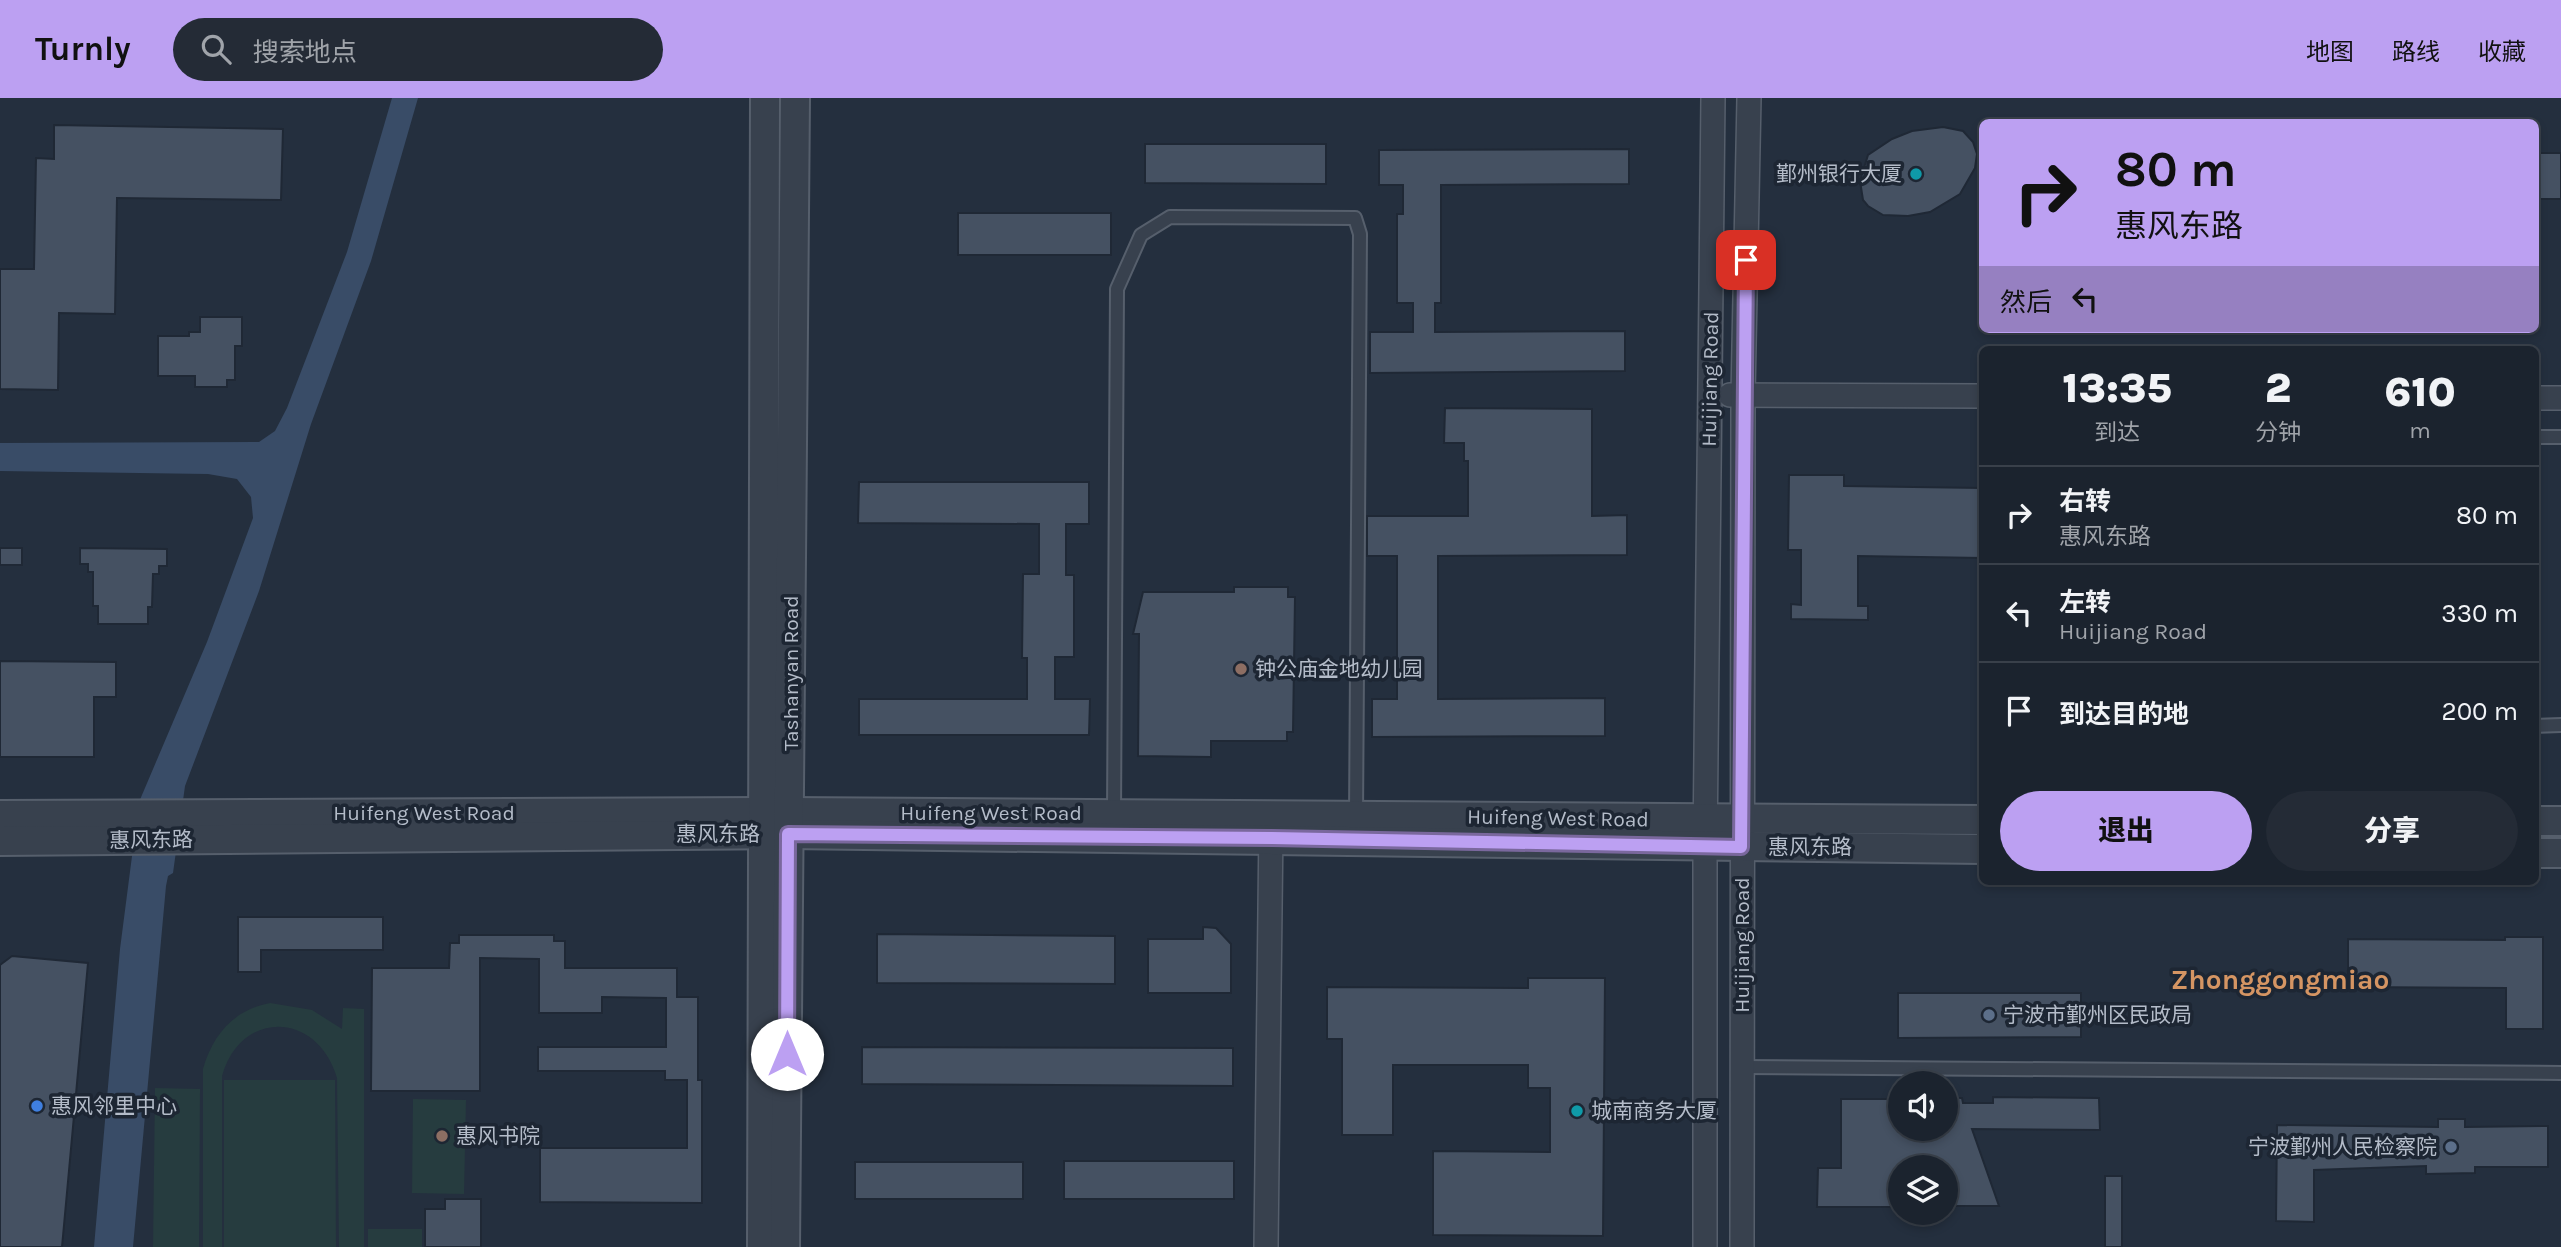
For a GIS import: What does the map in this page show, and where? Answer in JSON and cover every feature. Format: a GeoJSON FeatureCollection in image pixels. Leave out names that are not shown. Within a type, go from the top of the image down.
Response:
{"type":"FeatureCollection","features":[{"type":"Feature","properties":{"kind":"street","name":"Tashanyan Road"},"geometry":{"type":"LineString","coordinates":[[765,98],[775,823],[785,1247]]}},
{"type":"Feature","properties":{"kind":"street","name":"Tashanyan Road"},"geometry":{"type":"LineString","coordinates":[[762,1247],[795,98]]}},
{"type":"Feature","properties":{"kind":"street","name":"Huijiang Road"},"geometry":{"type":"LineString","coordinates":[[1704,1247],[1705,833],[1713,98]]}},
{"type":"Feature","properties":{"kind":"street","name":"Huijiang Road"},"geometry":{"type":"LineString","coordinates":[[1742,1247],[1743,396],[1749,98]]}},
{"type":"Feature","properties":{"kind":"street"},"geometry":{"type":"LineString","coordinates":[[1710,396],[1979,396]]}},
{"type":"Feature","properties":{"kind":"street"},"geometry":{"type":"LineString","coordinates":[[2539,398],[2561,398]]}},
{"type":"Feature","properties":{"kind":"street"},"geometry":{"type":"LineString","coordinates":[[0,815],[131,828]]}},
{"type":"Feature","properties":{"kind":"street","name":"Huifeng West Road"},"geometry":{"type":"LineString","coordinates":[[1114,826],[1741,834],[1979,820]]}},
{"type":"Feature","properties":{"kind":"street"},"geometry":{"type":"LineString","coordinates":[[2539,821],[2561,821]]}},
{"type":"Feature","properties":{"kind":"street","name":"惠风东路"},"geometry":{"type":"LineString","coordinates":[[0,841],[131,828],[188,828],[288,836],[775,823],[1114,826]]}},
{"type":"Feature","properties":{"kind":"street"},"geometry":{"type":"LineString","coordinates":[[1266,1247],[1271,827]]}},
{"type":"Feature","properties":{"kind":"street","name":"惠风东路"},"geometry":{"type":"LineString","coordinates":[[1741,834],[1979,849]]}},
{"type":"Feature","properties":{"kind":"street"},"geometry":{"type":"LineString","coordinates":[[2539,853],[2561,853]]}},
{"type":"Feature","properties":{"kind":"lane"},"geometry":{"type":"LineString","coordinates":[[1114,826],[1117,289],[1141,235],[1170,217],[1354,218],[1360,234],[1356,828]]}},
{"type":"Feature","properties":{"kind":"lane"},"geometry":{"type":"LineString","coordinates":[[2539,437],[2561,437]]}},
{"type":"Feature","properties":{"kind":"lane"},"geometry":{"type":"LineString","coordinates":[[2539,726],[2561,725]]}},
{"type":"Feature","properties":{"kind":"lane"},"geometry":{"type":"LineString","coordinates":[[1742,1067],[2561,1073]]}},
{"type":"Feature","properties":{"kind":"green space"},"geometry":{"type":"Polygon","coordinates":[[[270,1003],[312,1010],[342,1029],[343,1008],[364,1009],[364,1247],[339,1247],[337,1078],[327,1056],[313,1040],[297,1030],[279,1027],[261,1030],[245,1039],[231,1054],[222,1076],[222,1247],[203,1247],[203,1069],[213,1045],[227,1026],[246,1011],[270,1003]]]}},
{"type":"Feature","properties":{"kind":"green space"},"geometry":{"type":"Polygon","coordinates":[[[224,1080],[335,1080],[336,1247],[224,1247],[224,1080]]]}},
{"type":"Feature","properties":{"kind":"green space"},"geometry":{"type":"Polygon","coordinates":[[[155,1088],[200,1089],[199,1247],[153,1247],[155,1088]]]}},
{"type":"Feature","properties":{"kind":"green space"},"geometry":{"type":"Polygon","coordinates":[[[413,1099],[466,1100],[464,1194],[412,1193],[413,1099]]]}},
{"type":"Feature","properties":{"kind":"green space"},"geometry":{"type":"Polygon","coordinates":[[[368,1229],[422,1229],[422,1247],[368,1247],[368,1229]]]}},
{"type":"Feature","properties":{"kind":"water"},"geometry":{"type":"Polygon","coordinates":[[[392,98],[418,98],[371,261],[311,424],[259,591],[185,786],[173,873],[168,876],[166,886],[133,1247],[94,1247],[120,949],[139,802],[207,642],[253,518],[251,497],[237,479],[208,474],[0,471],[0,443],[259,442],[275,431],[287,408],[347,252],[392,98]]]}},
{"type":"Feature","properties":{"kind":"building"},"geometry":{"type":"Polygon","coordinates":[[[54,125],[283,129],[281,200],[117,198],[115,314],[59,313],[58,390],[0,389],[0,269],[34,269],[36,158],[54,159],[54,125]]]}},
{"type":"Feature","properties":{"kind":"building","name":"鄞州银行大厦"},"geometry":{"type":"Polygon","coordinates":[[[1943,127],[1963,131],[1973,142],[1977,154],[1975,168],[1960,194],[1930,212],[1908,216],[1883,215],[1868,206],[1863,200],[1860,181],[1868,155],[1892,139],[1912,131],[1943,127]]]}},
{"type":"Feature","properties":{"kind":"building"},"geometry":{"type":"Polygon","coordinates":[[[1145,144],[1326,144],[1326,184],[1145,183],[1145,144]]]}},
{"type":"Feature","properties":{"kind":"building"},"geometry":{"type":"Polygon","coordinates":[[[1629,149],[1629,184],[1441,185],[1441,303],[1435,303],[1435,332],[1625,331],[1625,371],[1370,373],[1370,332],[1413,332],[1413,303],[1397,303],[1397,214],[1403,214],[1403,185],[1379,185],[1379,150],[1629,149]]]}},
{"type":"Feature","properties":{"kind":"building"},"geometry":{"type":"Polygon","coordinates":[[[2539,153],[2561,153],[2561,199],[2539,199],[2539,153]]]}},
{"type":"Feature","properties":{"kind":"building"},"geometry":{"type":"Polygon","coordinates":[[[958,213],[1111,213],[1111,255],[958,255],[958,213]]]}},
{"type":"Feature","properties":{"kind":"building"},"geometry":{"type":"Polygon","coordinates":[[[200,317],[242,317],[242,346],[235,346],[235,380],[227,380],[227,387],[195,387],[195,376],[158,376],[158,336],[189,336],[189,332],[200,332],[200,317]]]}},
{"type":"Feature","properties":{"kind":"building"},"geometry":{"type":"Polygon","coordinates":[[[1445,408],[1592,409],[1592,516],[1627,515],[1627,555],[1438,556],[1438,699],[1605,698],[1605,736],[1372,737],[1372,699],[1397,699],[1397,556],[1367,556],[1367,516],[1468,516],[1468,461],[1464,461],[1464,443],[1444,443],[1445,408]]]}},
{"type":"Feature","properties":{"kind":"building"},"geometry":{"type":"Polygon","coordinates":[[[1789,475],[1844,475],[1844,486],[1979,488],[1979,558],[1858,556],[1858,606],[1868,606],[1868,620],[1791,619],[1791,604],[1801,605],[1801,550],[1788,550],[1789,475]]]}},
{"type":"Feature","properties":{"kind":"building"},"geometry":{"type":"Polygon","coordinates":[[[859,482],[1089,482],[1089,524],[1066,524],[1066,575],[1074,575],[1074,657],[1055,657],[1055,699],[1090,699],[1089,735],[859,735],[859,699],[1027,699],[1027,658],[1022,658],[1023,574],[1039,574],[1039,524],[858,523],[859,482]]]}},
{"type":"Feature","properties":{"kind":"building"},"geometry":{"type":"Polygon","coordinates":[[[0,548],[22,548],[22,565],[0,565],[0,548]]]}},
{"type":"Feature","properties":{"kind":"building"},"geometry":{"type":"Polygon","coordinates":[[[80,548],[167,549],[167,566],[159,566],[159,574],[153,574],[152,607],[148,607],[148,624],[98,624],[98,606],[93,606],[93,572],[88,572],[88,564],[80,564],[80,548]]]}},
{"type":"Feature","properties":{"kind":"building"},"geometry":{"type":"Polygon","coordinates":[[[1234,587],[1288,587],[1288,597],[1295,597],[1293,732],[1287,732],[1287,741],[1211,741],[1211,757],[1138,756],[1139,634],[1133,634],[1143,592],[1234,592],[1234,587]]]}},
{"type":"Feature","properties":{"kind":"building"},"geometry":{"type":"Polygon","coordinates":[[[0,661],[116,662],[116,697],[94,697],[94,757],[0,757],[0,661]]]}},
{"type":"Feature","properties":{"kind":"building"},"geometry":{"type":"Polygon","coordinates":[[[238,917],[383,917],[383,950],[261,950],[261,972],[238,972],[238,917]]]}},
{"type":"Feature","properties":{"kind":"building"},"geometry":{"type":"Polygon","coordinates":[[[1203,927],[1216,928],[1231,944],[1231,993],[1148,993],[1148,939],[1203,939],[1203,927]]]}},
{"type":"Feature","properties":{"kind":"building"},"geometry":{"type":"Polygon","coordinates":[[[877,934],[1115,936],[1115,984],[877,983],[877,934]]]}},
{"type":"Feature","properties":{"kind":"building"},"geometry":{"type":"Polygon","coordinates":[[[459,935],[554,935],[554,941],[565,941],[565,968],[677,968],[677,997],[698,997],[698,1080],[702,1080],[702,1203],[540,1202],[540,1148],[687,1148],[687,1080],[665,1080],[665,1071],[538,1071],[538,1047],[666,1047],[666,998],[602,997],[602,1013],[539,1013],[539,959],[480,958],[480,1091],[371,1091],[372,968],[449,968],[450,943],[459,943],[459,935]]]}},
{"type":"Feature","properties":{"kind":"building"},"geometry":{"type":"Polygon","coordinates":[[[2505,937],[2543,937],[2543,1029],[2506,1029],[2506,988],[2348,987],[2348,939],[2505,940],[2505,937]]]}},
{"type":"Feature","properties":{"kind":"building","name":"惠风邻里中心"},"geometry":{"type":"Polygon","coordinates":[[[12,956],[88,963],[62,1247],[0,1247],[0,965],[12,956]]]}},
{"type":"Feature","properties":{"kind":"building","name":"城南商务大厦"},"geometry":{"type":"Polygon","coordinates":[[[1528,978],[1605,978],[1603,1236],[1433,1235],[1433,1151],[1550,1152],[1550,1088],[1528,1088],[1528,1065],[1393,1065],[1393,1135],[1342,1135],[1342,1039],[1327,1039],[1327,987],[1528,988],[1528,978]]]}},
{"type":"Feature","properties":{"kind":"building","name":"宁波市鄞州区民政局"},"geometry":{"type":"Polygon","coordinates":[[[1898,993],[2081,993],[2081,1037],[1898,1038],[1898,993]]]}},
{"type":"Feature","properties":{"kind":"building"},"geometry":{"type":"Polygon","coordinates":[[[862,1047],[1233,1048],[1233,1086],[862,1084],[862,1047]]]}},
{"type":"Feature","properties":{"kind":"building"},"geometry":{"type":"Polygon","coordinates":[[[1993,1097],[2099,1098],[2100,1130],[1972,1129],[1999,1206],[1958,1206],[1958,1155],[1888,1155],[1888,1207],[1817,1207],[1818,1168],[1841,1168],[1841,1099],[1888,1099],[1888,1141],[1958,1141],[1958,1098],[1962,1098],[1963,1103],[1993,1103],[1993,1097]]]}},
{"type":"Feature","properties":{"kind":"building","name":"宁波鄞州人民检察院"},"geometry":{"type":"Polygon","coordinates":[[[2438,1119],[2465,1119],[2465,1127],[2548,1126],[2548,1167],[2475,1167],[2475,1173],[2426,1174],[2426,1166],[2314,1170],[2314,1222],[2276,1221],[2277,1125],[2438,1127],[2438,1119]]]}},
{"type":"Feature","properties":{"kind":"building"},"geometry":{"type":"Polygon","coordinates":[[[1064,1161],[1234,1161],[1234,1199],[1064,1199],[1064,1161]]]}},
{"type":"Feature","properties":{"kind":"building"},"geometry":{"type":"Polygon","coordinates":[[[855,1162],[1023,1162],[1023,1199],[855,1199],[855,1162]]]}},
{"type":"Feature","properties":{"kind":"building"},"geometry":{"type":"Polygon","coordinates":[[[2105,1176],[2122,1176],[2122,1247],[2105,1247],[2105,1176]]]}},
{"type":"Feature","properties":{"kind":"building"},"geometry":{"type":"Polygon","coordinates":[[[445,1199],[481,1199],[481,1247],[425,1247],[425,1209],[445,1209],[445,1199]]]}},
{"type":"Feature","properties":{"kind":"place","name":"鄞州银行大厦"},"geometry":{"type":"Point","coordinates":[1916,174]}},
{"type":"Feature","properties":{"kind":"place","name":"钟公庙金地幼儿园"},"geometry":{"type":"Point","coordinates":[1241,669]}},
{"type":"Feature","properties":{"kind":"place","name":"宁波市鄞州区民政局"},"geometry":{"type":"Point","coordinates":[1989,1015]}},
{"type":"Feature","properties":{"kind":"place","name":"惠风邻里中心"},"geometry":{"type":"Point","coordinates":[37,1106]}},
{"type":"Feature","properties":{"kind":"place","name":"城南商务大厦"},"geometry":{"type":"Point","coordinates":[1577,1111]}},
{"type":"Feature","properties":{"kind":"place","name":"惠风书院"},"geometry":{"type":"Point","coordinates":[442,1136]}},
{"type":"Feature","properties":{"kind":"place","name":"宁波鄞州人民检察院"},"geometry":{"type":"Point","coordinates":[2451,1147]}},
{"type":"Feature","properties":{"kind":"district","name":"Zhonggongmiao"},"geometry":{"type":"Point","coordinates":[2280,979]}},
{"type":"Feature","properties":{"kind":"route"},"geometry":{"type":"LineString","coordinates":[[787,1054],[788,834],[1272,838],[1741,847],[1746,260]]}}]}
